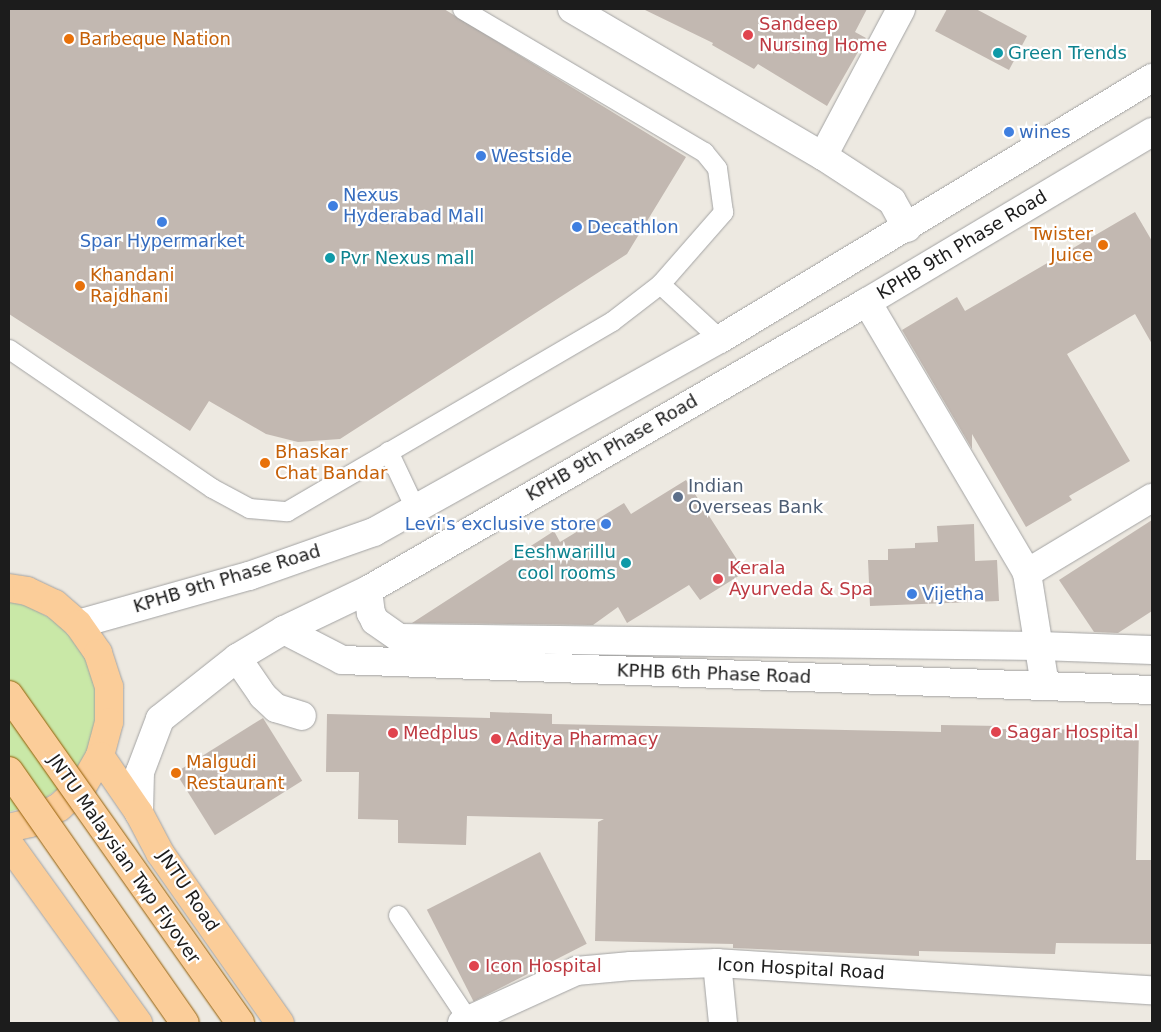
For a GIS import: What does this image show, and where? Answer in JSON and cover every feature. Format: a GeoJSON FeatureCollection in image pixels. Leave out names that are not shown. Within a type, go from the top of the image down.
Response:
{"type":"FeatureCollection","features":[{"type":"Feature","properties":{"kind":"main road"},"geometry":{"type":"LineString","coordinates":[[9,588],[27,591],[55,604],[78,624],[98,653],[109,687],[109,722],[100,756],[83,785],[59,807],[30,823],[9,828]]}},
{"type":"Feature","properties":{"kind":"main road","name":"JNTU Malaysian Twp Flyover"},"geometry":{"type":"LineString","coordinates":[[9,695],[240,1023]]}},
{"type":"Feature","properties":{"kind":"main road","name":"JNTU Road"},"geometry":{"type":"LineString","coordinates":[[100,756],[139,813],[160,853],[280,1023]]}},
{"type":"Feature","properties":{"kind":"main road"},"geometry":{"type":"LineString","coordinates":[[9,771],[185,1023]]}},
{"type":"Feature","properties":{"kind":"main road"},"geometry":{"type":"LineString","coordinates":[[9,844],[138,1023]]}},
{"type":"Feature","properties":{"kind":"street"},"geometry":{"type":"LineString","coordinates":[[572,9],[823,156],[892,201],[907,228]]}},
{"type":"Feature","properties":{"kind":"street"},"geometry":{"type":"LineString","coordinates":[[823,156],[901,9]]}},
{"type":"Feature","properties":{"kind":"street","name":"KPHB 9th Phase Road"},"geometry":{"type":"LineString","coordinates":[[78,624],[249,576],[374,532],[720,339],[907,228],[1152,78]]}},
{"type":"Feature","properties":{"kind":"street","name":"KPHB 9th Phase Road"},"geometry":{"type":"LineString","coordinates":[[139,813],[140,772],[160,719],[237,658],[284,630],[368,590],[867,302],[1152,132]]}},
{"type":"Feature","properties":{"kind":"street"},"geometry":{"type":"LineString","coordinates":[[867,302],[1027,573],[1045,686]]}},
{"type":"Feature","properties":{"kind":"street"},"geometry":{"type":"LineString","coordinates":[[1027,573],[1152,498]]}},
{"type":"Feature","properties":{"kind":"street","name":"KPHB 6th Phase Road"},"geometry":{"type":"LineString","coordinates":[[368,590],[371,612],[375,621],[399,638],[1040,646],[1152,650]]}},
{"type":"Feature","properties":{"kind":"street","name":"KPHB 6th Phase Road"},"geometry":{"type":"LineString","coordinates":[[284,630],[342,660],[1152,690]]}},
{"type":"Feature","properties":{"kind":"street"},"geometry":{"type":"LineString","coordinates":[[237,658],[263,696],[276,708],[302,716]]}},
{"type":"Feature","properties":{"kind":"street"},"geometry":{"type":"LineString","coordinates":[[717,963],[724,1023]]}},
{"type":"Feature","properties":{"kind":"street","name":"Icon Hospital Road"},"geometry":{"type":"LineString","coordinates":[[465,1022],[576,971],[717,963],[1152,990]]}},
{"type":"Feature","properties":{"kind":"lane"},"geometry":{"type":"LineString","coordinates":[[9,349],[212,488],[249,508],[287,511],[612,321],[660,284],[724,212],[717,168],[704,152],[462,9]]}},
{"type":"Feature","properties":{"kind":"lane"},"geometry":{"type":"LineString","coordinates":[[660,284],[720,339]]}},
{"type":"Feature","properties":{"kind":"lane"},"geometry":{"type":"LineString","coordinates":[[388,451],[415,508]]}},
{"type":"Feature","properties":{"kind":"lane"},"geometry":{"type":"LineString","coordinates":[[398,915],[465,1022]]}},
{"type":"Feature","properties":{"kind":"green space"},"geometry":{"type":"Polygon","coordinates":[[[9,602],[28,606],[60,624],[84,653],[96,688],[96,725],[85,757],[65,784],[38,803],[9,812],[9,602]]]}},
{"type":"Feature","properties":{"kind":"building","name":"Nexus Hyderabad Mall"},"geometry":{"type":"Polygon","coordinates":[[[9,9],[444,9],[686,157],[627,254],[340,439],[298,442],[266,434],[209,401],[190,431],[9,314],[9,9]]]}},
{"type":"Feature","properties":{"kind":"building"},"geometry":{"type":"Polygon","coordinates":[[[643,9],[867,9],[855,32],[866,38],[827,106],[758,64],[754,69],[712,45],[713,43],[643,9]]]}},
{"type":"Feature","properties":{"kind":"building","name":"Green Trends"},"geometry":{"type":"Polygon","coordinates":[[[947,9],[976,9],[1027,36],[1009,70],[935,31],[947,9]]]}},
{"type":"Feature","properties":{"kind":"building"},"geometry":{"type":"Polygon","coordinates":[[[1135,212],[1152,241],[1152,344],[1135,314],[1067,354],[1130,461],[1069,496],[1072,500],[1026,527],[972,434],[972,449],[902,330],[957,297],[965,311],[1135,212]]]}},
{"type":"Feature","properties":{"kind":"building"},"geometry":{"type":"Polygon","coordinates":[[[686,480],[745,572],[700,600],[689,585],[627,623],[618,607],[593,625],[412,623],[554,531],[560,542],[624,503],[631,514],[686,480]]]}},
{"type":"Feature","properties":{"kind":"building"},"geometry":{"type":"Polygon","coordinates":[[[1152,520],[1152,611],[1118,633],[1094,632],[1059,580],[1152,520]]]}},
{"type":"Feature","properties":{"kind":"building"},"geometry":{"type":"Polygon","coordinates":[[[974,524],[975,561],[997,560],[999,601],[870,606],[868,560],[888,560],[888,549],[915,548],[915,543],[938,542],[937,526],[974,524]]]}},
{"type":"Feature","properties":{"kind":"building"},"geometry":{"type":"Polygon","coordinates":[[[490,712],[552,714],[552,724],[941,732],[941,725],[1000,726],[1000,729],[1139,730],[1136,860],[1152,860],[1152,944],[1056,943],[1055,954],[919,951],[919,956],[733,948],[733,944],[595,941],[598,822],[604,819],[467,816],[466,845],[398,843],[398,820],[358,819],[359,772],[326,772],[327,714],[490,718],[490,712]]]}},
{"type":"Feature","properties":{"kind":"building"},"geometry":{"type":"Polygon","coordinates":[[[263,718],[302,781],[215,835],[176,773],[263,718]]]}},
{"type":"Feature","properties":{"kind":"building"},"geometry":{"type":"Polygon","coordinates":[[[540,852],[587,944],[474,1001],[427,910],[540,852]]]}},
{"type":"Feature","properties":{"kind":"place","name":"Sandeep Nursing Home"},"geometry":{"type":"Point","coordinates":[748,35]}},
{"type":"Feature","properties":{"kind":"place","name":"Barbeque Nation"},"geometry":{"type":"Point","coordinates":[69,39]}},
{"type":"Feature","properties":{"kind":"place","name":"Green Trends"},"geometry":{"type":"Point","coordinates":[998,53]}},
{"type":"Feature","properties":{"kind":"place","name":"wines"},"geometry":{"type":"Point","coordinates":[1009,132]}},
{"type":"Feature","properties":{"kind":"place","name":"Westside"},"geometry":{"type":"Point","coordinates":[481,156]}},
{"type":"Feature","properties":{"kind":"place","name":"Nexus Hyderabad Mall"},"geometry":{"type":"Point","coordinates":[333,206]}},
{"type":"Feature","properties":{"kind":"place","name":"Spar Hypermarket"},"geometry":{"type":"Point","coordinates":[162,222]}},
{"type":"Feature","properties":{"kind":"place","name":"Decathlon"},"geometry":{"type":"Point","coordinates":[577,227]}},
{"type":"Feature","properties":{"kind":"place","name":"Twister Juice"},"geometry":{"type":"Point","coordinates":[1103,245]}},
{"type":"Feature","properties":{"kind":"place","name":"Pvr Nexus mall"},"geometry":{"type":"Point","coordinates":[330,258]}},
{"type":"Feature","properties":{"kind":"place","name":"Khandani Rajdhani"},"geometry":{"type":"Point","coordinates":[80,286]}},
{"type":"Feature","properties":{"kind":"place","name":"Bhaskar Chat Bandar"},"geometry":{"type":"Point","coordinates":[265,463]}},
{"type":"Feature","properties":{"kind":"place","name":"Indian Overseas Bank"},"geometry":{"type":"Point","coordinates":[678,497]}},
{"type":"Feature","properties":{"kind":"place","name":"Levi's exclusive store"},"geometry":{"type":"Point","coordinates":[606,524]}},
{"type":"Feature","properties":{"kind":"place","name":"Eeshwarillu cool rooms"},"geometry":{"type":"Point","coordinates":[626,563]}},
{"type":"Feature","properties":{"kind":"place","name":"Kerala Ayurveda & Spa"},"geometry":{"type":"Point","coordinates":[718,579]}},
{"type":"Feature","properties":{"kind":"place","name":"Vijetha"},"geometry":{"type":"Point","coordinates":[912,594]}},
{"type":"Feature","properties":{"kind":"place","name":"Sagar Hospital"},"geometry":{"type":"Point","coordinates":[996,732]}},
{"type":"Feature","properties":{"kind":"place","name":"Medplus"},"geometry":{"type":"Point","coordinates":[393,733]}},
{"type":"Feature","properties":{"kind":"place","name":"Aditya Pharmacy"},"geometry":{"type":"Point","coordinates":[496,739]}},
{"type":"Feature","properties":{"kind":"place","name":"Malgudi Restaurant"},"geometry":{"type":"Point","coordinates":[176,773]}},
{"type":"Feature","properties":{"kind":"place","name":"Icon Hospital"},"geometry":{"type":"Point","coordinates":[474,966]}}]}
